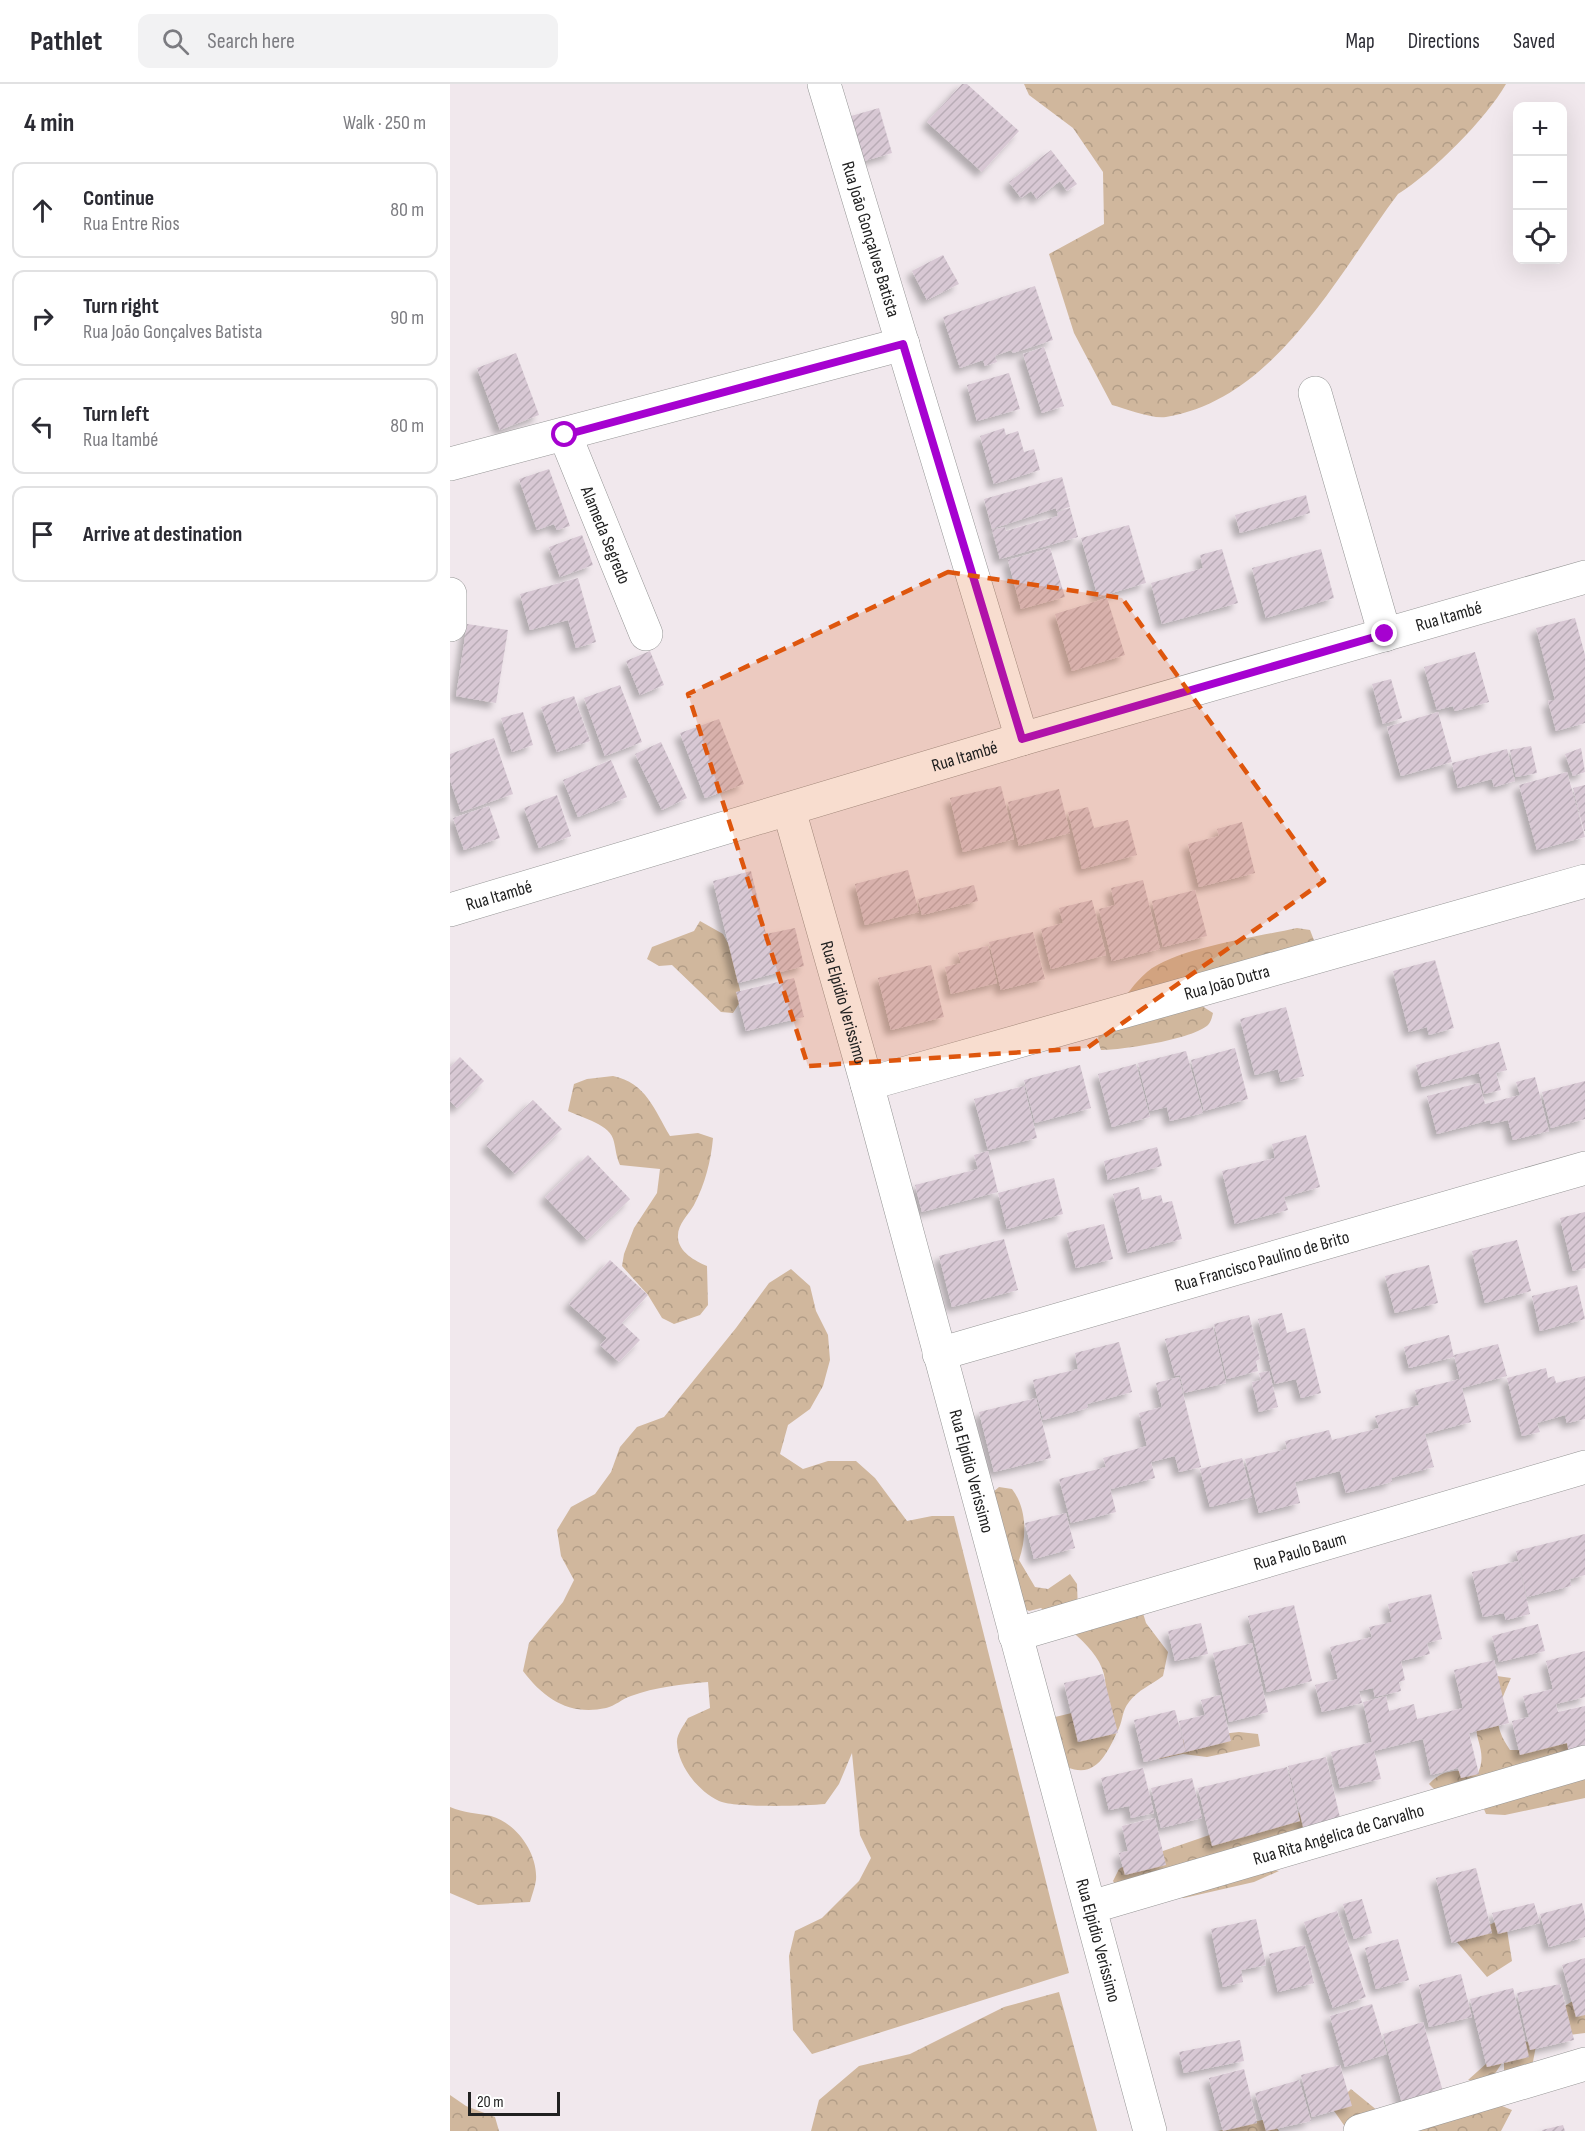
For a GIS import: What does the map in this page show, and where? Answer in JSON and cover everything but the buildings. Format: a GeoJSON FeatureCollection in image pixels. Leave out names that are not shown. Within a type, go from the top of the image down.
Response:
{"type":"FeatureCollection","features":[{"type":"Feature","properties":{"kind":"street","name":"Rua João Gonçalves Batista"},"geometry":{"type":"LineString","coordinates":[[824,84],[1022,739]]}},
{"type":"Feature","properties":{"kind":"street"},"geometry":{"type":"LineString","coordinates":[[450,464],[903,344]]}},
{"type":"Feature","properties":{"kind":"street"},"geometry":{"type":"LineString","coordinates":[[1315,393],[1385,634]]}},
{"type":"Feature","properties":{"kind":"street","name":"Alameda Segredo"},"geometry":{"type":"LineString","coordinates":[[565,435],[646,634]]}},
{"type":"Feature","properties":{"kind":"street","name":"Rua Itambé"},"geometry":{"type":"LineString","coordinates":[[450,910],[1022,739],[1585,577]]}},
{"type":"Feature","properties":{"kind":"street"},"geometry":{"type":"LineString","coordinates":[[450,594],[450,625]]}},
{"type":"Feature","properties":{"kind":"street","name":"Rua Elpidio Verissimo"},"geometry":{"type":"LineString","coordinates":[[789,810],[867,1084],[1150,2131]]}},
{"type":"Feature","properties":{"kind":"street","name":"Rua João Dutra"},"geometry":{"type":"LineString","coordinates":[[867,1084],[1585,881]]}},
{"type":"Feature","properties":{"kind":"street","name":"Rua Francisco Paulino de Brito"},"geometry":{"type":"LineString","coordinates":[[939,1354],[1585,1168]]}},
{"type":"Feature","properties":{"kind":"street","name":"Rua Paulo Baum"},"geometry":{"type":"LineString","coordinates":[[1015,1635],[1585,1467]]}},
{"type":"Feature","properties":{"kind":"street","name":"Rua Rita Angelica de Carvalho"},"geometry":{"type":"LineString","coordinates":[[1091,1907],[1585,1762]]}},
{"type":"Feature","properties":{"kind":"street"},"geometry":{"type":"LineString","coordinates":[[1360,2131],[1585,2064]]}},
{"type":"Feature","properties":{"kind":"highlighted area"},"geometry":{"type":"Polygon","coordinates":[[[948,572],[1122,598],[1324,881],[1087,1048],[808,1066],[688,694],[948,572]]]}},
{"type":"Feature","properties":{"kind":"green space"},"geometry":{"type":"Polygon","coordinates":[[[1024,84],[1506,84],[1472,129],[1442,159],[1398,194],[1327,295],[1272,360],[1240,386],[1205,406],[1160,417],[1112,405],[1074,333],[1049,254],[1104,224],[1103,172],[1073,128],[1029,95],[1024,84]]]}},
{"type":"Feature","properties":{"kind":"green space"},"geometry":{"type":"Polygon","coordinates":[[[700,921],[723,934],[729,945],[740,990],[740,1002],[733,1013],[721,1012],[672,965],[659,966],[647,959],[652,947],[694,931],[700,921]]]}},
{"type":"Feature","properties":{"kind":"green space"},"geometry":{"type":"Polygon","coordinates":[[[1297,928],[1310,930],[1317,948],[1202,1006],[1213,1013],[1209,1024],[1200,1030],[1157,1043],[1101,1050],[1098,1037],[1101,1027],[1147,972],[1177,956],[1197,950],[1297,928]]]}},
{"type":"Feature","properties":{"kind":"green space"},"geometry":{"type":"Polygon","coordinates":[[[613,1076],[634,1085],[648,1098],[670,1136],[698,1133],[713,1138],[704,1181],[678,1233],[679,1243],[684,1252],[707,1266],[708,1305],[700,1315],[674,1324],[662,1318],[648,1295],[622,1266],[634,1228],[657,1193],[660,1169],[620,1165],[612,1136],[608,1131],[595,1122],[568,1111],[574,1084],[587,1079],[613,1076]]]}},
{"type":"Feature","properties":{"kind":"green space"},"geometry":{"type":"Polygon","coordinates":[[[791,1269],[810,1286],[816,1311],[828,1335],[830,1360],[823,1386],[810,1409],[788,1425],[780,1454],[803,1469],[828,1461],[856,1461],[875,1478],[907,1521],[932,1516],[954,1516],[1069,1973],[812,2054],[793,2030],[789,1956],[795,1931],[822,1918],[859,1881],[871,1858],[860,1835],[852,1753],[839,1784],[825,1804],[770,1806],[727,1803],[711,1797],[690,1777],[678,1752],[678,1737],[688,1718],[710,1708],[708,1682],[659,1688],[631,1696],[606,1708],[581,1710],[549,1697],[523,1671],[529,1643],[563,1602],[574,1580],[561,1556],[557,1530],[571,1507],[595,1494],[611,1472],[620,1447],[637,1427],[664,1417],[769,1283],[791,1269]]]}},
{"type":"Feature","properties":{"kind":"green space"},"geometry":{"type":"Polygon","coordinates":[[[999,1487],[1012,1489],[1021,1505],[1024,1532],[1019,1560],[1035,1587],[1048,1589],[1070,1574],[1077,1584],[1078,1611],[1142,1610],[1146,1623],[1168,1652],[1163,1676],[1129,1702],[1106,1754],[1094,1766],[1086,1770],[1067,1767],[1055,1717],[1101,1706],[1105,1690],[1104,1675],[1099,1661],[1090,1649],[1066,1627],[1041,1608],[1029,1611],[1016,1605],[992,1493],[999,1487]]]}},
{"type":"Feature","properties":{"kind":"green space"},"geometry":{"type":"Polygon","coordinates":[[[1497,1676],[1511,1678],[1498,1714],[1500,1731],[1510,1750],[1522,1750],[1585,1734],[1585,1798],[1505,1815],[1486,1814],[1481,1802],[1439,1794],[1429,1784],[1439,1775],[1451,1771],[1478,1773],[1482,1758],[1477,1721],[1497,1676]]]}},
{"type":"Feature","properties":{"kind":"green space"},"geometry":{"type":"Polygon","coordinates":[[[1239,1732],[1258,1734],[1260,1746],[1207,1757],[1183,1754],[1160,1759],[1149,1752],[1186,1738],[1239,1732]]]}},
{"type":"Feature","properties":{"kind":"green space"},"geometry":{"type":"Polygon","coordinates":[[[450,1807],[500,1820],[509,1825],[524,1840],[536,1870],[536,1883],[530,1902],[478,1905],[450,1893],[450,1807]]]}},
{"type":"Feature","properties":{"kind":"green space"},"geometry":{"type":"Polygon","coordinates":[[[1306,1811],[1323,1812],[1265,1868],[1279,1871],[1254,1882],[1184,1898],[1120,1893],[1113,1881],[1119,1869],[1131,1862],[1224,1830],[1306,1811]]]}},
{"type":"Feature","properties":{"kind":"green space"},"geometry":{"type":"Polygon","coordinates":[[[1495,1922],[1507,1930],[1512,1961],[1487,1977],[1457,1942],[1495,1922]]]}},
{"type":"Feature","properties":{"kind":"green space"},"geometry":{"type":"Polygon","coordinates":[[[1059,1992],[1097,2131],[811,2131],[819,2100],[859,2066],[910,2054],[1004,2007],[1059,1992]]]}},
{"type":"Feature","properties":{"kind":"green space"},"geometry":{"type":"Polygon","coordinates":[[[1585,1993],[1585,2033],[1561,2036],[1554,2013],[1585,1993]]]}},
{"type":"Feature","properties":{"kind":"green space"},"geometry":{"type":"Polygon","coordinates":[[[1516,2037],[1536,2046],[1530,2077],[1504,2079],[1504,2060],[1488,2084],[1468,2080],[1516,2037]]]}},
{"type":"Feature","properties":{"kind":"green space"},"geometry":{"type":"Polygon","coordinates":[[[1351,2089],[1378,2111],[1348,2131],[1332,2108],[1351,2089]]]}},
{"type":"Feature","properties":{"kind":"green space"},"geometry":{"type":"Polygon","coordinates":[[[450,2095],[466,2106],[495,2117],[499,2131],[450,2131],[450,2095]]]}},
{"type":"Feature","properties":{"kind":"green space"},"geometry":{"type":"Polygon","coordinates":[[[1492,2102],[1512,2110],[1501,2131],[1391,2131],[1492,2102]]]}},
{"type":"Feature","properties":{"kind":"green space"},"geometry":{"type":"Polygon","coordinates":[[[1270,2118],[1279,2131],[1218,2131],[1270,2118]]]}},
{"type":"Feature","properties":{"kind":"route"},"geometry":{"type":"LineString","coordinates":[[565,435],[903,344],[1022,739],[1385,634]]}}]}
